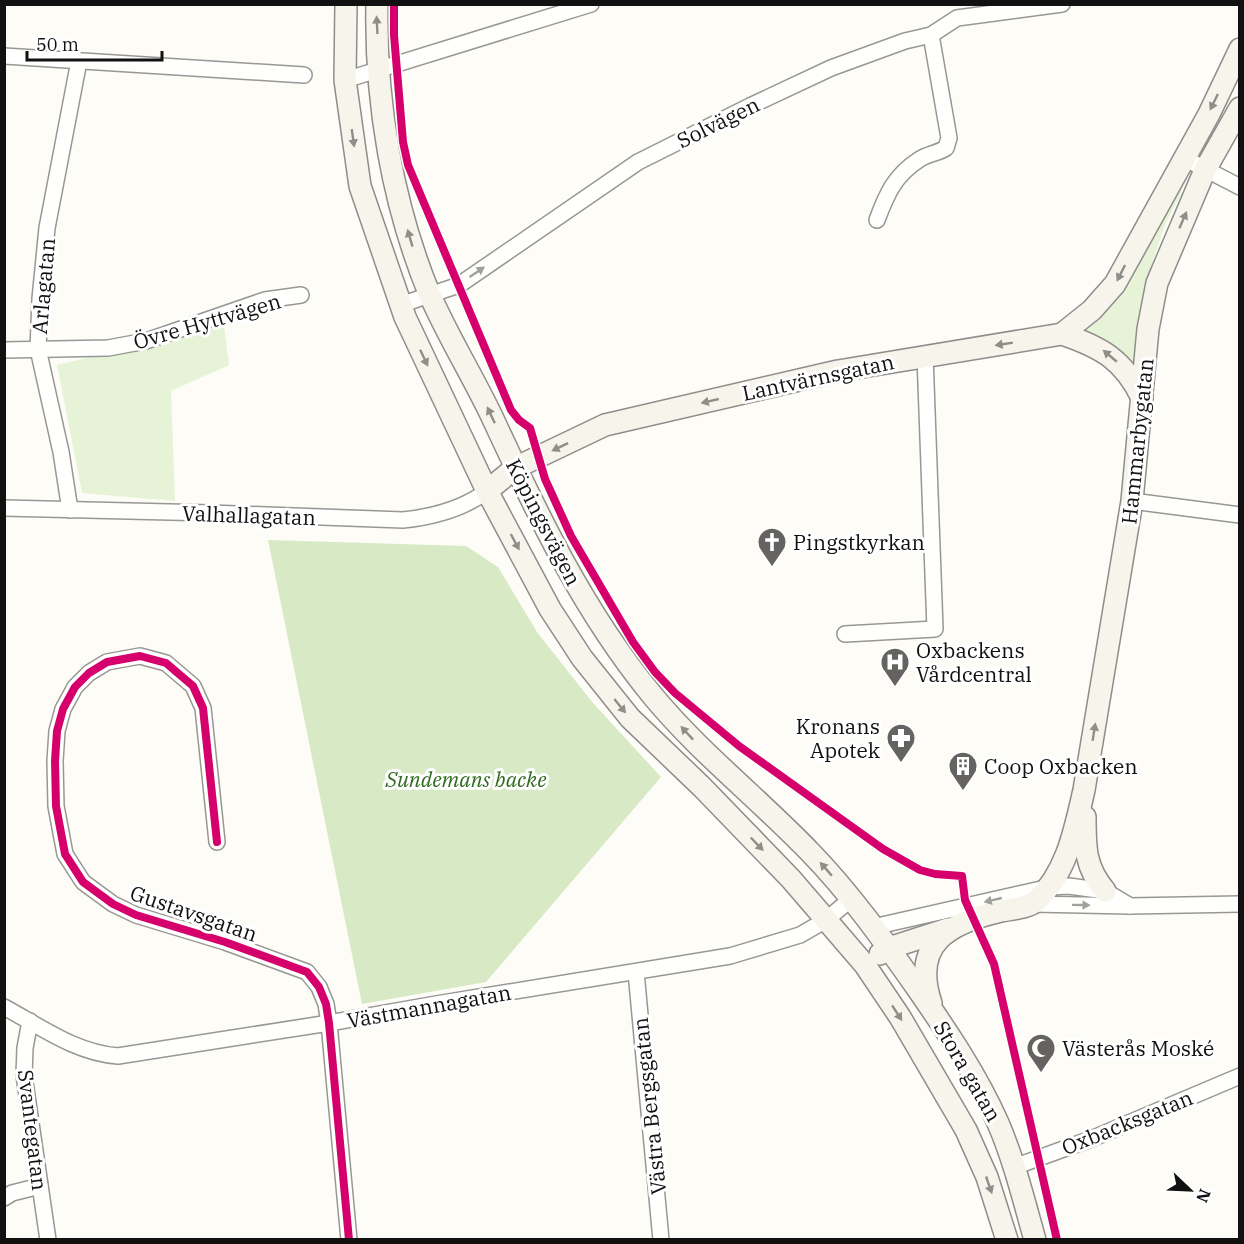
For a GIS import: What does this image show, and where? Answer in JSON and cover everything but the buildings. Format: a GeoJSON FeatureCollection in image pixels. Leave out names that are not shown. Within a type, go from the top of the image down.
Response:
{"type":"FeatureCollection","features":[{"type":"Feature","properties":{"kind":"main road","name":"Köpingsvägen"},"geometry":{"type":"LineString","coordinates":[[346,4],[345,80],[360,186],[400,305],[487,491],[550,609],[582,658],[630,718],[702,787],[791,879],[848,945]]}},
{"type":"Feature","properties":{"kind":"main road","name":"Köpingsvägen"},"geometry":{"type":"LineString","coordinates":[[377,4],[380,70],[389,165],[416,255],[430,295],[481,393],[541,522],[576,587],[598,623],[655,699],[702,749],[813,854],[889,948]]}},
{"type":"Feature","properties":{"kind":"main road"},"geometry":{"type":"LineString","coordinates":[[1062,334],[1092,310],[1115,284],[1209,114],[1239,49]]}},
{"type":"Feature","properties":{"kind":"main road","name":"Hammarbygatan"},"geometry":{"type":"LineString","coordinates":[[1050,887],[1071,841],[1084,790],[1132,501],[1148,329],[1157,283],[1205,170],[1239,108]]}},
{"type":"Feature","properties":{"kind":"main road","name":"Lantvärnsgatan"},"geometry":{"type":"LineString","coordinates":[[487,491],[515,468],[605,425],[838,371],[1062,334],[1104,351],[1133,379],[1142,398]]}},
{"type":"Feature","properties":{"kind":"main road","name":"Hammarbygatan"},"geometry":{"type":"LineString","coordinates":[[1084,790],[1085,848],[1093,877],[1105,891]]}},
{"type":"Feature","properties":{"kind":"main road"},"geometry":{"type":"LineString","coordinates":[[864,965],[889,948],[980,916],[1033,904],[1050,887]]}},
{"type":"Feature","properties":{"kind":"main road"},"geometry":{"type":"LineString","coordinates":[[848,945],[873,927]]}},
{"type":"Feature","properties":{"kind":"main road"},"geometry":{"type":"LineString","coordinates":[[934,1012],[926,989],[927,961],[939,937],[948,929]]}},
{"type":"Feature","properties":{"kind":"main road","name":"Stora gatan"},"geometry":{"type":"LineString","coordinates":[[848,945],[900,1017],[966,1130],[987,1177],[1007,1239]]}},
{"type":"Feature","properties":{"kind":"main road","name":"Stora gatan"},"geometry":{"type":"LineString","coordinates":[[889,948],[934,1012],[986,1097],[1014,1167],[1035,1239]]}},
{"type":"Feature","properties":{"kind":"street"},"geometry":{"type":"LineString","coordinates":[[345,80],[591,4]]}},
{"type":"Feature","properties":{"kind":"street","name":"Solvägen"},"geometry":{"type":"LineString","coordinates":[[400,305],[459,285],[638,162],[831,68],[905,40],[931,35],[955,11],[1062,4]]}},
{"type":"Feature","properties":{"kind":"street"},"geometry":{"type":"LineString","coordinates":[[878,220],[888,191],[901,175],[922,158],[946,148],[949,138],[931,35]]}},
{"type":"Feature","properties":{"kind":"street"},"geometry":{"type":"LineString","coordinates":[[4,56],[304,75]]}},
{"type":"Feature","properties":{"kind":"street","name":"Arlagatan"},"geometry":{"type":"LineString","coordinates":[[70,510],[61,452],[38,349],[47,228],[79,61]]}},
{"type":"Feature","properties":{"kind":"street"},"geometry":{"type":"LineString","coordinates":[[1184,158],[1239,187]]}},
{"type":"Feature","properties":{"kind":"street","name":"Övre Hyttvägen"},"geometry":{"type":"LineString","coordinates":[[4,350],[108,348],[146,341],[265,300],[301,294]]}},
{"type":"Feature","properties":{"kind":"street"},"geometry":{"type":"LineString","coordinates":[[845,634],[935,629],[925,356]]}},
{"type":"Feature","properties":{"kind":"street","name":"Valhallagatan"},"geometry":{"type":"LineString","coordinates":[[4,508],[403,520],[422,518],[471,503],[487,491]]}},
{"type":"Feature","properties":{"kind":"street"},"geometry":{"type":"LineString","coordinates":[[1132,501],[1239,515]]}},
{"type":"Feature","properties":{"kind":"street","name":"Gustavsgatan"},"geometry":{"type":"LineString","coordinates":[[217,842],[203,708],[192,686],[166,663],[140,656],[107,662],[89,673],[75,687],[63,709],[57,731],[56,806],[65,854],[83,882],[112,904],[136,915],[225,942],[307,972],[320,987],[329,1023],[349,1239]]}},
{"type":"Feature","properties":{"kind":"street"},"geometry":{"type":"LineString","coordinates":[[873,927],[1050,887],[1069,886],[1105,891],[1130,906]]}},
{"type":"Feature","properties":{"kind":"street","name":"Västmannagatan"},"geometry":{"type":"LineString","coordinates":[[4,1007],[83,1049],[102,1055],[118,1056],[730,956],[800,935],[826,920],[851,899]]}},
{"type":"Feature","properties":{"kind":"street"},"geometry":{"type":"LineString","coordinates":[[1033,904],[1130,906],[1239,904]]}},
{"type":"Feature","properties":{"kind":"street","name":"Västra Bergsgatan"},"geometry":{"type":"LineString","coordinates":[[636,972],[661,1239]]}},
{"type":"Feature","properties":{"kind":"street","name":"Svantegatan"},"geometry":{"type":"LineString","coordinates":[[30,1021],[25,1048],[24,1075],[48,1239]]}},
{"type":"Feature","properties":{"kind":"street","name":"Oxbacksgatan"},"geometry":{"type":"LineString","coordinates":[[1014,1167],[1090,1139],[1239,1076]]}},
{"type":"Feature","properties":{"kind":"street"},"geometry":{"type":"LineString","coordinates":[[4,1198],[12,1193],[40,1186]]}},
{"type":"Feature","properties":{"kind":"green space"},"geometry":{"type":"Polygon","coordinates":[[[1183,184],[1152,263],[1139,316],[1133,365],[1077,329],[1168,200],[1183,184]]]}},
{"type":"Feature","properties":{"kind":"green space"},"geometry":{"type":"Polygon","coordinates":[[[224,325],[229,365],[171,391],[175,501],[82,493],[57,365],[224,325]]]}},
{"type":"Feature","properties":{"kind":"green space","name":"Sundemans backe"},"geometry":{"type":"Polygon","coordinates":[[[268,540],[466,546],[498,567],[537,632],[593,703],[661,777],[486,982],[362,1004],[268,540]]]}},
{"type":"Feature","properties":{"kind":"cycle path"},"geometry":{"type":"LineString","coordinates":[[394,4],[394,35],[403,142],[408,165],[511,410],[530,428],[545,479],[571,536],[633,642],[655,672],[675,693],[739,746],[883,849],[920,870],[935,874],[962,876],[965,900],[994,964],[1057,1240]]}},
{"type":"Feature","properties":{"kind":"cycle path"},"geometry":{"type":"LineString","coordinates":[[217,842],[203,708],[193,686],[166,663],[140,656],[107,662],[89,673],[75,687],[63,709],[57,731],[56,806],[65,854],[83,882],[113,904],[136,915],[225,942],[307,972],[319,987],[326,1004],[329,1023],[349,1240]]}},
{"type":"Feature","properties":{"kind":"place","name":"Pingstkyrkan"},"geometry":{"type":"Point","coordinates":[772,568]}},
{"type":"Feature","properties":{"kind":"place","name":"Oxbackens Vårdcentral"},"geometry":{"type":"Point","coordinates":[895,688]}},
{"type":"Feature","properties":{"kind":"place","name":"Kronans Apotek"},"geometry":{"type":"Point","coordinates":[901,764]}},
{"type":"Feature","properties":{"kind":"place","name":"Coop Oxbacken"},"geometry":{"type":"Point","coordinates":[963,792]}},
{"type":"Feature","properties":{"kind":"place","name":"Västerås Moské"},"geometry":{"type":"Point","coordinates":[1041,1074]}}]}
